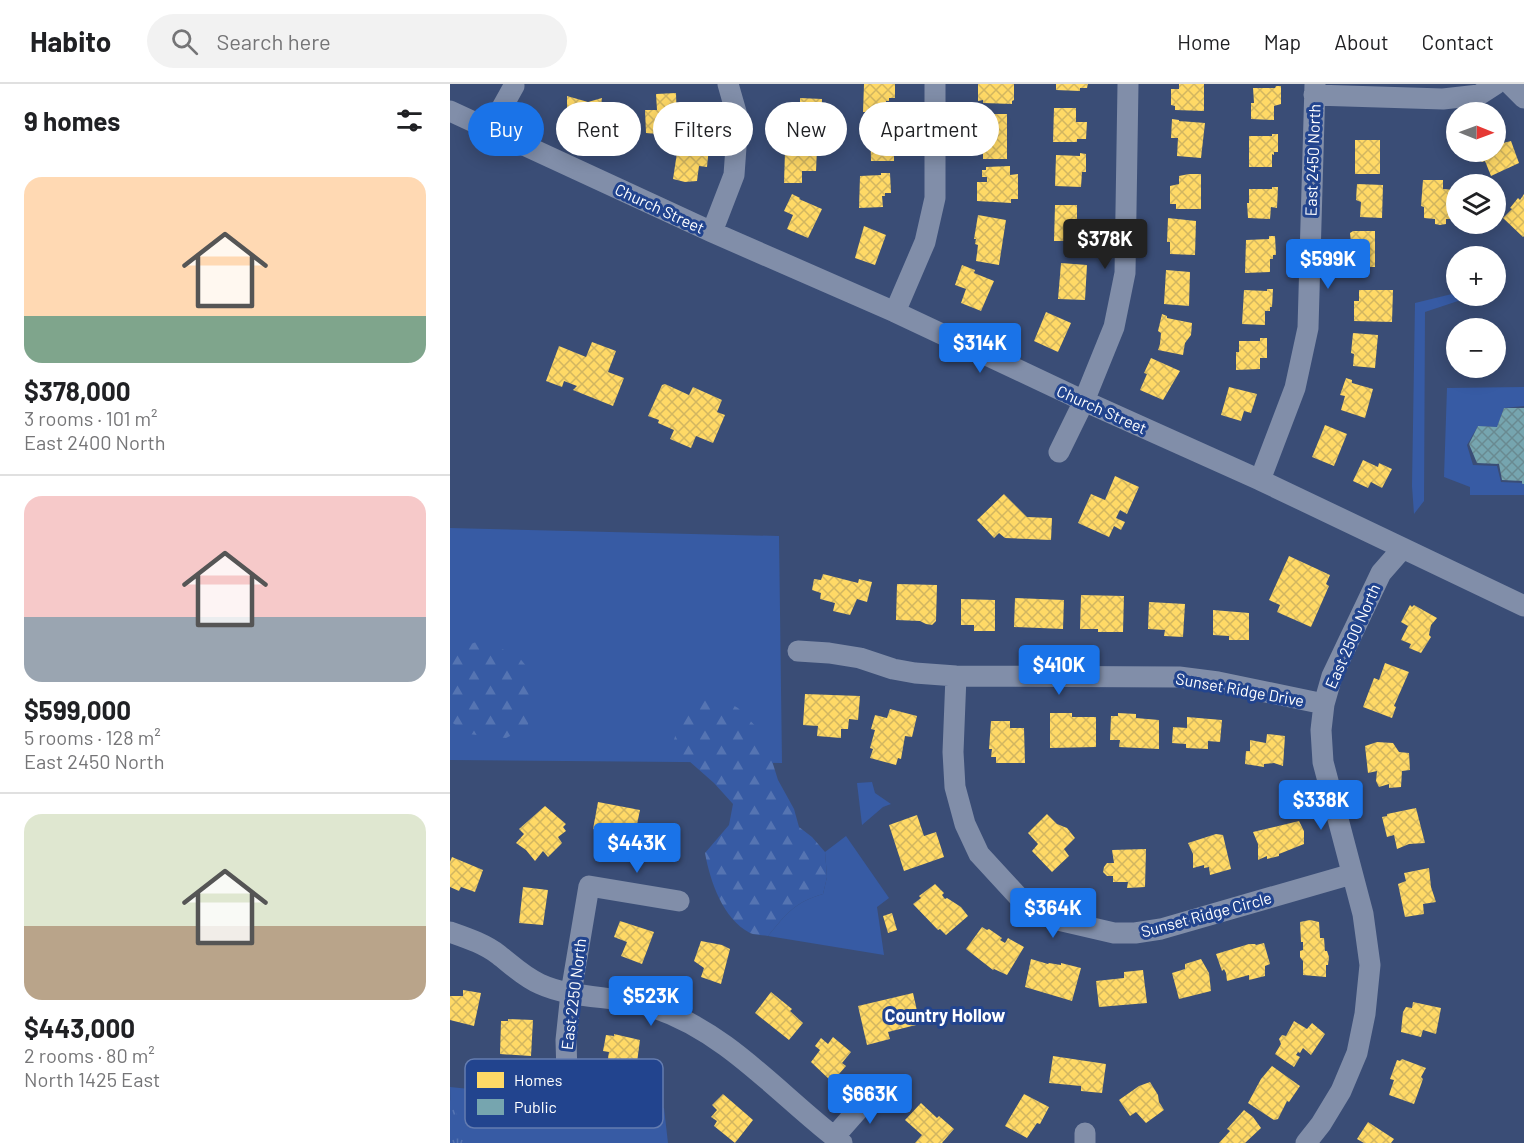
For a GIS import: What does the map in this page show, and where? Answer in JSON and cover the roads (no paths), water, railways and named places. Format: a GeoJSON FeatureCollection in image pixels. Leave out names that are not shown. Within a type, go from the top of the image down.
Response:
{"type":"FeatureCollection","features":[{"type":"Feature","properties":{"kind":"street"},"geometry":{"type":"LineString","coordinates":[[711,232],[734,175],[738,119],[728,84]]}},
{"type":"Feature","properties":{"kind":"street"},"geometry":{"type":"LineString","coordinates":[[895,312],[925,242],[935,198],[935,84]]}},
{"type":"Feature","properties":{"kind":"street"},"geometry":{"type":"LineString","coordinates":[[1059,452],[1084,401],[1114,327],[1125,273],[1128,84]]}},
{"type":"Feature","properties":{"kind":"street"},"geometry":{"type":"LineString","coordinates":[[1314,89],[1443,99],[1479,95],[1496,84]]}},
{"type":"Feature","properties":{"kind":"street"},"geometry":{"type":"LineString","coordinates":[[1510,84],[1524,98]]}},
{"type":"Feature","properties":{"kind":"street"},"geometry":{"type":"LineString","coordinates":[[505,102],[514,86]]}},
{"type":"Feature","properties":{"kind":"street","name":"East 2450 North"},"geometry":{"type":"LineString","coordinates":[[1260,480],[1295,388],[1308,328],[1314,89]]}},
{"type":"Feature","properties":{"kind":"street","name":"Church Street"},"geometry":{"type":"LineString","coordinates":[[450,111],[468,119]]}},
{"type":"Feature","properties":{"kind":"street","name":"Church Street"},"geometry":{"type":"LineString","coordinates":[[544,154],[1260,480],[1524,606]]}},
{"type":"Feature","properties":{"kind":"street","name":"East 2500 North"},"geometry":{"type":"LineString","coordinates":[[1306,1143],[1321,1124],[1341,1091],[1357,1053],[1365,1014],[1370,965],[1363,914],[1323,762],[1321,730],[1324,704],[1332,676],[1381,573],[1402,549]]}},
{"type":"Feature","properties":{"kind":"street","name":"Sunset Ridge Drive"},"geometry":{"type":"LineString","coordinates":[[798,651],[860,658],[892,669],[956,676],[1179,677],[1218,682],[1324,704]]}},
{"type":"Feature","properties":{"kind":"street","name":"Sunset Ridge Circle"},"geometry":{"type":"LineString","coordinates":[[956,676],[953,752],[955,787],[965,824],[979,854],[1025,904],[1058,920],[1090,929],[1114,933],[1135,933],[1161,929],[1352,874]]}},
{"type":"Feature","properties":{"kind":"street","name":"East 2250 North"},"geometry":{"type":"LineString","coordinates":[[565,1059],[571,993],[589,886],[679,901]]}},
{"type":"Feature","properties":{"kind":"street"},"geometry":{"type":"LineString","coordinates":[[450,933],[479,943],[524,976],[541,985],[571,993],[654,1007],[686,1020],[721,1041],[838,1140],[871,1095],[883,1087]]}},
{"type":"Feature","properties":{"kind":"district","name":"Country Hollow"},"geometry":{"type":"Point","coordinates":[945,1015]}}]}
